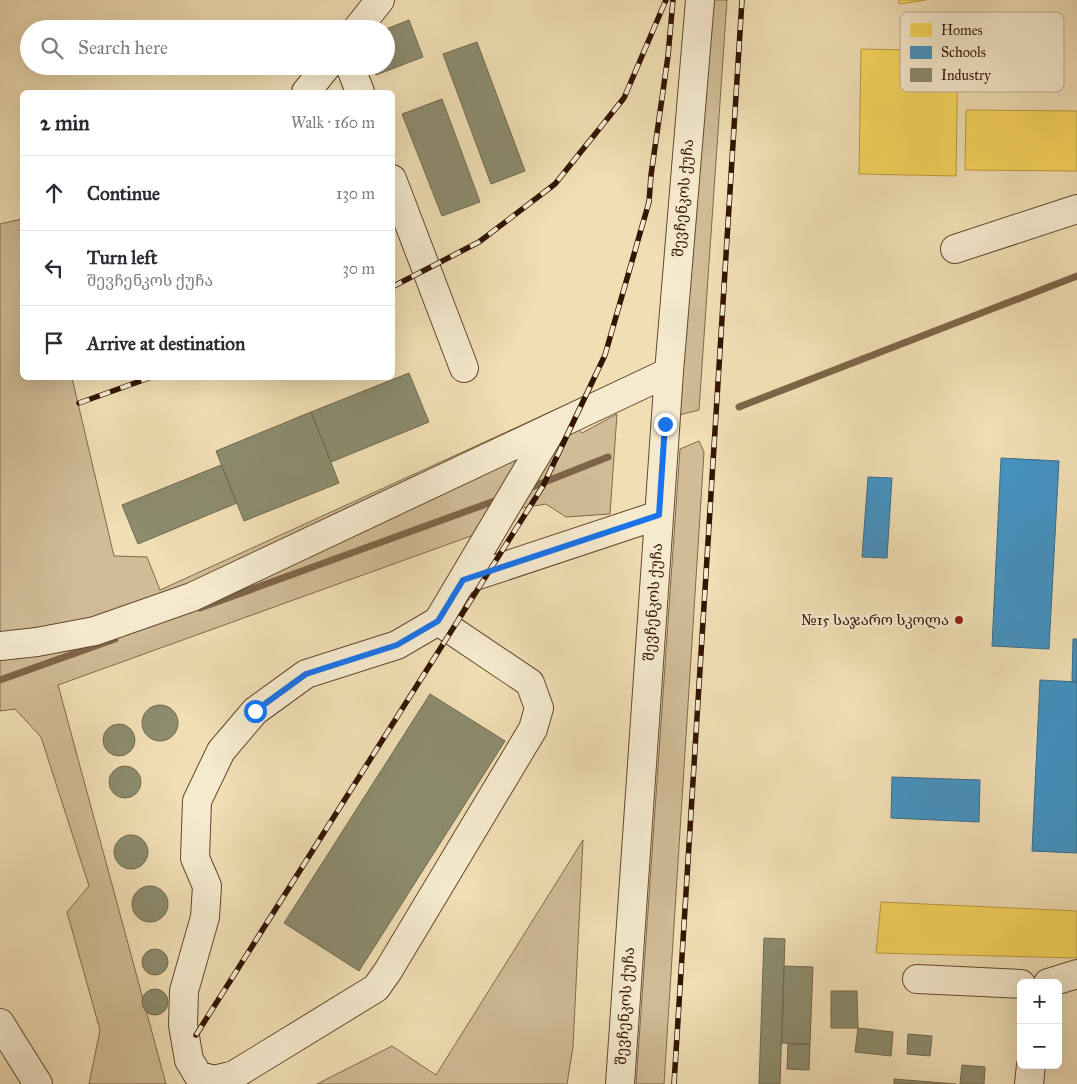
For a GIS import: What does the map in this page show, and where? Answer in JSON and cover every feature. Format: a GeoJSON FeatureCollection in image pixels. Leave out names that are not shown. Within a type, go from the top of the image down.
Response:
{"type":"FeatureCollection","features":[{"type":"Feature","properties":{"kind":"street"},"geometry":{"type":"LineString","coordinates":[[364,20],[380,0]]}},
{"type":"Feature","properties":{"kind":"street","name":"შევჩენკოს ქუჩა"},"geometry":{"type":"LineString","coordinates":[[620,1084],[664,436],[700,0]]}},
{"type":"Feature","properties":{"kind":"street"},"geometry":{"type":"LineString","coordinates":[[308,90],[320,75]]}},
{"type":"Feature","properties":{"kind":"street"},"geometry":{"type":"LineString","coordinates":[[353,75],[359,90]]}},
{"type":"Feature","properties":{"kind":"street"},"geometry":{"type":"LineString","coordinates":[[395,187],[464,368]]}},
{"type":"Feature","properties":{"kind":"street"},"geometry":{"type":"LineString","coordinates":[[956,249],[1077,209]]}},
{"type":"Feature","properties":{"kind":"street"},"geometry":{"type":"LineString","coordinates":[[0,646],[37,642],[95,631],[192,597],[669,372]]}},
{"type":"Feature","properties":{"kind":"street"},"geometry":{"type":"LineString","coordinates":[[438,621],[530,683],[539,708],[533,729],[376,988],[234,1075],[212,1080],[198,1075],[189,1060],[183,1025],[184,991],[205,917],[208,886],[196,858],[197,801],[221,751],[255,711],[306,674],[397,645],[438,621],[553,427]]}},
{"type":"Feature","properties":{"kind":"street"},"geometry":{"type":"LineString","coordinates":[[463,580],[659,515]]}},
{"type":"Feature","properties":{"kind":"street"},"geometry":{"type":"LineString","coordinates":[[1061,979],[1077,974]]}},
{"type":"Feature","properties":{"kind":"street"},"geometry":{"type":"LineString","coordinates":[[917,979],[1017,984]]}},
{"type":"Feature","properties":{"kind":"street"},"geometry":{"type":"LineString","coordinates":[[0,1023],[38,1084]]}},
{"type":"Feature","properties":{"kind":"street"},"geometry":{"type":"LineString","coordinates":[[1029,1084],[1031,1069]]}},
{"type":"Feature","properties":{"kind":"shaded area"},"geometry":{"type":"Polygon","coordinates":[[[708,0],[727,0],[699,410],[679,415],[708,0]]]}},
{"type":"Feature","properties":{"kind":"shaded area"},"geometry":{"type":"Polygon","coordinates":[[[20,219],[20,380],[72,380],[114,556],[147,557],[160,590],[557,409],[582,433],[617,414],[610,514],[566,517],[546,504],[492,513],[471,536],[58,685],[166,1084],[89,1084],[100,1030],[67,912],[89,886],[41,737],[15,709],[0,711],[0,224],[20,219]]]}},
{"type":"Feature","properties":{"kind":"shaded area"},"geometry":{"type":"Polygon","coordinates":[[[699,441],[704,452],[664,1084],[636,1084],[680,449],[699,441]]]}},
{"type":"Feature","properties":{"kind":"shaded area"},"geometry":{"type":"Polygon","coordinates":[[[583,840],[573,1047],[567,1084],[317,1084],[392,1046],[436,1075],[583,840]]]}},
{"type":"Feature","properties":{"kind":"building: Homes"},"geometry":{"type":"Polygon","coordinates":[[[899,0],[926,0],[899,4],[899,0]]]}},
{"type":"Feature","properties":{"kind":"building: Homes"},"geometry":{"type":"Polygon","coordinates":[[[861,49],[900,50],[900,92],[957,92],[956,176],[859,174],[861,49]]]}},
{"type":"Feature","properties":{"kind":"building: Homes"},"geometry":{"type":"Polygon","coordinates":[[[966,110],[1077,111],[1077,171],[965,170],[966,110]]]}},
{"type":"Feature","properties":{"kind":"building: Homes"},"geometry":{"type":"Polygon","coordinates":[[[881,902],[1077,911],[1077,958],[876,953],[881,902]]]}},
{"type":"Feature","properties":{"kind":"building: Schools"},"geometry":{"type":"Polygon","coordinates":[[[1001,458],[1059,461],[1049,649],[992,646],[1001,458]]]}},
{"type":"Feature","properties":{"kind":"building: Schools"},"geometry":{"type":"Polygon","coordinates":[[[868,477],[892,478],[887,558],[862,557],[868,477]]]}},
{"type":"Feature","properties":{"kind":"building: Schools"},"geometry":{"type":"Polygon","coordinates":[[[1073,639],[1077,639],[1077,682],[1072,681],[1073,639]]]}},
{"type":"Feature","properties":{"kind":"building: Schools"},"geometry":{"type":"Polygon","coordinates":[[[1040,680],[1077,682],[1077,853],[1032,851],[1040,680]]]}},
{"type":"Feature","properties":{"kind":"building: Schools"},"geometry":{"type":"Polygon","coordinates":[[[892,777],[980,780],[979,822],[891,818],[892,777]]]}},
{"type":"Feature","properties":{"kind":"building: Industry"},"geometry":{"type":"Polygon","coordinates":[[[409,20],[423,57],[395,68],[395,25],[409,20]]]}},
{"type":"Feature","properties":{"kind":"building: Industry"},"geometry":{"type":"Polygon","coordinates":[[[477,42],[525,171],[491,184],[443,54],[477,42]]]}},
{"type":"Feature","properties":{"kind":"building: Industry"},"geometry":{"type":"Polygon","coordinates":[[[442,99],[480,202],[442,216],[402,114],[442,99]]]}},
{"type":"Feature","properties":{"kind":"building: Industry"},"geometry":{"type":"Polygon","coordinates":[[[409,373],[429,422],[331,462],[311,412],[409,373]]]}},
{"type":"Feature","properties":{"kind":"building: Industry"},"geometry":{"type":"Polygon","coordinates":[[[311,412],[339,483],[244,521],[216,451],[311,412]]]}},
{"type":"Feature","properties":{"kind":"building: Industry"},"geometry":{"type":"Polygon","coordinates":[[[221,465],[237,503],[138,544],[122,505],[221,465]]]}},
{"type":"Feature","properties":{"kind":"building: Industry"},"geometry":{"type":"Polygon","coordinates":[[[430,694],[505,741],[359,971],[284,923],[430,694]]]}},
{"type":"Feature","properties":{"kind":"building: Industry"},"geometry":{"type":"Polygon","coordinates":[[[160,705],[172,711],[178,723],[172,735],[160,741],[148,735],[142,723],[148,711],[160,705]]]}},
{"type":"Feature","properties":{"kind":"building: Industry"},"geometry":{"type":"Polygon","coordinates":[[[119,724],[125,725],[130,729],[134,734],[134,746],[130,751],[125,755],[119,756],[113,755],[108,751],[104,746],[103,740],[104,734],[108,729],[113,725],[119,724]]]}},
{"type":"Feature","properties":{"kind":"building: Industry"},"geometry":{"type":"Polygon","coordinates":[[[125,766],[131,767],[136,771],[140,776],[140,788],[136,793],[131,797],[125,798],[119,797],[114,793],[110,788],[109,782],[110,776],[114,771],[119,767],[125,766]]]}},
{"type":"Feature","properties":{"kind":"building: Industry"},"geometry":{"type":"Polygon","coordinates":[[[131,835],[143,840],[148,852],[143,864],[131,869],[119,864],[114,852],[119,840],[131,835]]]}},
{"type":"Feature","properties":{"kind":"building: Industry"},"geometry":{"type":"Polygon","coordinates":[[[150,886],[163,891],[168,904],[163,917],[150,922],[137,917],[132,904],[137,891],[150,886]]]}},
{"type":"Feature","properties":{"kind":"building: Industry"},"geometry":{"type":"Polygon","coordinates":[[[764,938],[785,939],[780,1084],[759,1084],[764,938]]]}},
{"type":"Feature","properties":{"kind":"building: Industry"},"geometry":{"type":"Polygon","coordinates":[[[155,949],[164,953],[168,962],[164,971],[155,975],[146,971],[142,962],[146,953],[155,949]]]}},
{"type":"Feature","properties":{"kind":"building: Industry"},"geometry":{"type":"Polygon","coordinates":[[[784,966],[813,967],[810,1044],[782,1043],[784,966]]]}},
{"type":"Feature","properties":{"kind":"building: Industry"},"geometry":{"type":"Polygon","coordinates":[[[155,989],[164,993],[168,1002],[164,1011],[155,1015],[146,1011],[142,1002],[146,993],[155,989]]]}},
{"type":"Feature","properties":{"kind":"building: Industry"},"geometry":{"type":"Polygon","coordinates":[[[831,991],[857,991],[858,1028],[831,1028],[831,991]]]}},
{"type":"Feature","properties":{"kind":"building: Industry"},"geometry":{"type":"Polygon","coordinates":[[[858,1028],[893,1032],[891,1056],[855,1052],[858,1028]]]}},
{"type":"Feature","properties":{"kind":"building: Industry"},"geometry":{"type":"Polygon","coordinates":[[[908,1034],[932,1036],[930,1056],[907,1054],[908,1034]]]}},
{"type":"Feature","properties":{"kind":"building: Industry"},"geometry":{"type":"Polygon","coordinates":[[[788,1044],[810,1044],[809,1070],[787,1069],[788,1044]]]}},
{"type":"Feature","properties":{"kind":"building: Industry"},"geometry":{"type":"Polygon","coordinates":[[[962,1065],[985,1067],[984,1084],[960,1084],[962,1065]]]}},
{"type":"Feature","properties":{"kind":"building: Industry"},"geometry":{"type":"Polygon","coordinates":[[[894,1079],[956,1084],[894,1084],[894,1079]]]}},
{"type":"Feature","properties":{"kind":"waterway"},"geometry":{"type":"LineString","coordinates":[[739,407],[1077,276]]}},
{"type":"Feature","properties":{"kind":"waterway"},"geometry":{"type":"LineString","coordinates":[[527,489],[608,457]]}},
{"type":"Feature","properties":{"kind":"waterway"},"geometry":{"type":"LineString","coordinates":[[200,608],[500,499]]}},
{"type":"Feature","properties":{"kind":"waterway"},"geometry":{"type":"LineString","coordinates":[[0,680],[115,639]]}},
{"type":"Feature","properties":{"kind":"railway"},"geometry":{"type":"LineString","coordinates":[[395,285],[479,242],[555,184],[624,98],[666,0]]}},
{"type":"Feature","properties":{"kind":"railway"},"geometry":{"type":"LineString","coordinates":[[196,1035],[543,486],[605,355],[649,202],[651,175],[668,56],[673,0]]}},
{"type":"Feature","properties":{"kind":"railway"},"geometry":{"type":"LineString","coordinates":[[674,1084],[742,0]]}},
{"type":"Feature","properties":{"kind":"railway"},"geometry":{"type":"LineString","coordinates":[[79,403],[143,380]]}},
{"type":"Feature","properties":{"kind":"place","name":"№15 საჯარო სკოლა"},"geometry":{"type":"Point","coordinates":[959,620]}},
{"type":"Feature","properties":{"kind":"route"},"geometry":{"type":"LineString","coordinates":[[255,711],[306,674],[397,645],[438,621],[463,580],[659,515],[665,424]]}}]}
